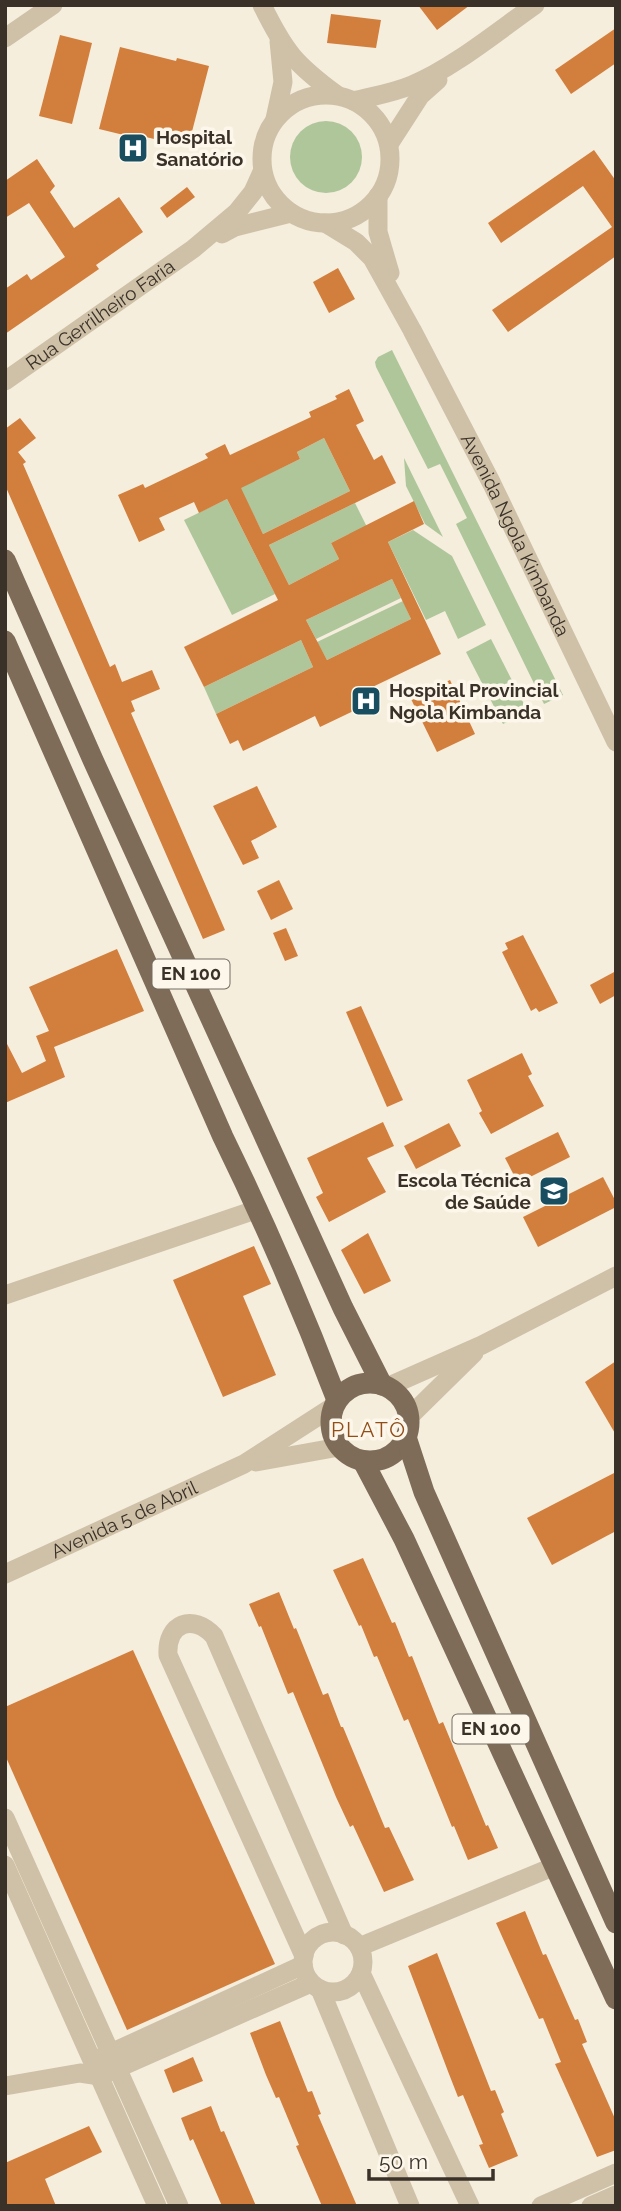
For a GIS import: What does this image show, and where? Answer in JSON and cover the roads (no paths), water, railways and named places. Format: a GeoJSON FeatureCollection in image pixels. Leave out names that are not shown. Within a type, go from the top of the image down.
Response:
{"type":"FeatureCollection","features":[{"type":"Feature","properties":{"kind":"main road","name":"EN 100"},"geometry":{"type":"LineString","coordinates":[[5,560],[93,760],[343,1308],[385,1386],[398,1394],[405,1405],[424,1492],[616,1923]]}},
{"type":"Feature","properties":{"kind":"main road","name":"EN 100"},"geometry":{"type":"LineString","coordinates":[[5,641],[307,1322],[336,1403],[331,1420],[332,1434],[339,1447]]}},
{"type":"Feature","properties":{"kind":"main road"},"geometry":{"type":"LineString","coordinates":[[223,1137],[257,1121]]}},
{"type":"Feature","properties":{"kind":"main road"},"geometry":{"type":"LineString","coordinates":[[336,1403],[344,1392],[362,1384],[385,1386]]}},
{"type":"Feature","properties":{"kind":"main road"},"geometry":{"type":"LineString","coordinates":[[339,1447],[363,1461],[373,1461],[393,1454],[408,1427]]}},
{"type":"Feature","properties":{"kind":"main road","name":"EN 100"},"geometry":{"type":"LineString","coordinates":[[363,1461],[404,1539],[616,1999]]}},
{"type":"Feature","properties":{"kind":"street"},"geometry":{"type":"LineString","coordinates":[[5,38],[53,5]]}},
{"type":"Feature","properties":{"kind":"street"},"geometry":{"type":"LineString","coordinates":[[262,5],[279,40],[294,61],[345,98],[370,111],[382,126],[389,144],[387,180],[378,196],[366,209],[346,219],[325,223],[307,220],[291,213],[278,202],[268,188],[262,172],[261,153],[265,135],[275,119],[287,107],[302,98],[345,98],[388,93],[414,84],[464,55],[535,5]]}},
{"type":"Feature","properties":{"kind":"street"},"geometry":{"type":"LineString","coordinates":[[275,119],[283,82],[279,40]]}},
{"type":"Feature","properties":{"kind":"street"},"geometry":{"type":"LineString","coordinates":[[389,144],[420,96],[464,55]]}},
{"type":"Feature","properties":{"kind":"street","name":"Rua Gerrilheiro Faria"},"geometry":{"type":"LineString","coordinates":[[5,380],[193,249],[237,212],[253,192],[262,172]]}},
{"type":"Feature","properties":{"kind":"street"},"geometry":{"type":"LineString","coordinates":[[378,196],[377,232],[412,330]]}},
{"type":"Feature","properties":{"kind":"street","name":"Rua Gerrilheiro Faria"},"geometry":{"type":"LineString","coordinates":[[193,249],[235,227],[291,213]]}},
{"type":"Feature","properties":{"kind":"street"},"geometry":{"type":"LineString","coordinates":[[325,223],[356,242],[372,258],[412,330]]}},
{"type":"Feature","properties":{"kind":"street","name":"Avenida Ngola Kimbanda"},"geometry":{"type":"LineString","coordinates":[[412,330],[492,484],[616,742]]}},
{"type":"Feature","properties":{"kind":"street"},"geometry":{"type":"LineString","coordinates":[[5,1294],[258,1209]]}},
{"type":"Feature","properties":{"kind":"street"},"geometry":{"type":"LineString","coordinates":[[385,1386],[482,1345],[616,1276]]}},
{"type":"Feature","properties":{"kind":"street"},"geometry":{"type":"LineString","coordinates":[[408,1427],[482,1345]]}},
{"type":"Feature","properties":{"kind":"street","name":"Avenida 5 de Abril"},"geometry":{"type":"LineString","coordinates":[[5,1574],[244,1464],[336,1403]]}},
{"type":"Feature","properties":{"kind":"street","name":"Avenida 5 de Abril"},"geometry":{"type":"LineString","coordinates":[[244,1464],[339,1447]]}},
{"type":"Feature","properties":{"kind":"street"},"geometry":{"type":"LineString","coordinates":[[410,2206],[168,1655],[167,1642],[183,1625],[194,1623],[206,1628],[214,1636],[352,1941],[362,1956],[361,1973],[470,2206]]}},
{"type":"Feature","properties":{"kind":"street"},"geometry":{"type":"LineString","coordinates":[[5,1818],[179,2206]]}},
{"type":"Feature","properties":{"kind":"street"},"geometry":{"type":"LineString","coordinates":[[5,1865],[91,2070],[158,2206]]}},
{"type":"Feature","properties":{"kind":"street"},"geometry":{"type":"LineString","coordinates":[[309,1973],[315,1939],[324,1934],[334,1933],[352,1941],[555,1866]]}},
{"type":"Feature","properties":{"kind":"street"},"geometry":{"type":"LineString","coordinates":[[5,2086],[91,2070],[309,1973]]}},
{"type":"Feature","properties":{"kind":"street"},"geometry":{"type":"LineString","coordinates":[[309,1973],[329,1992],[348,1988],[361,1973]]}},
{"type":"Feature","properties":{"kind":"street"},"geometry":{"type":"LineString","coordinates":[[541,2206],[616,2173]]}},
{"type":"Feature","properties":{"kind":"street"},"geometry":{"type":"LineString","coordinates":[[591,2206],[616,2195]]}},
{"type":"Feature","properties":{"kind":"place","name":"Hospital Sanatório"},"geometry":{"type":"Point","coordinates":[133,148]}},
{"type":"Feature","properties":{"kind":"place","name":"Hospital Provincial Ngola Kimbanda"},"geometry":{"type":"Point","coordinates":[366,701]}},
{"type":"Feature","properties":{"kind":"place","name":"Escola Técnica de Saúde"},"geometry":{"type":"Point","coordinates":[554,1191]}},
{"type":"Feature","properties":{"kind":"district","name":"PLATÔ"},"geometry":{"type":"Point","coordinates":[369,1430]}}]}
